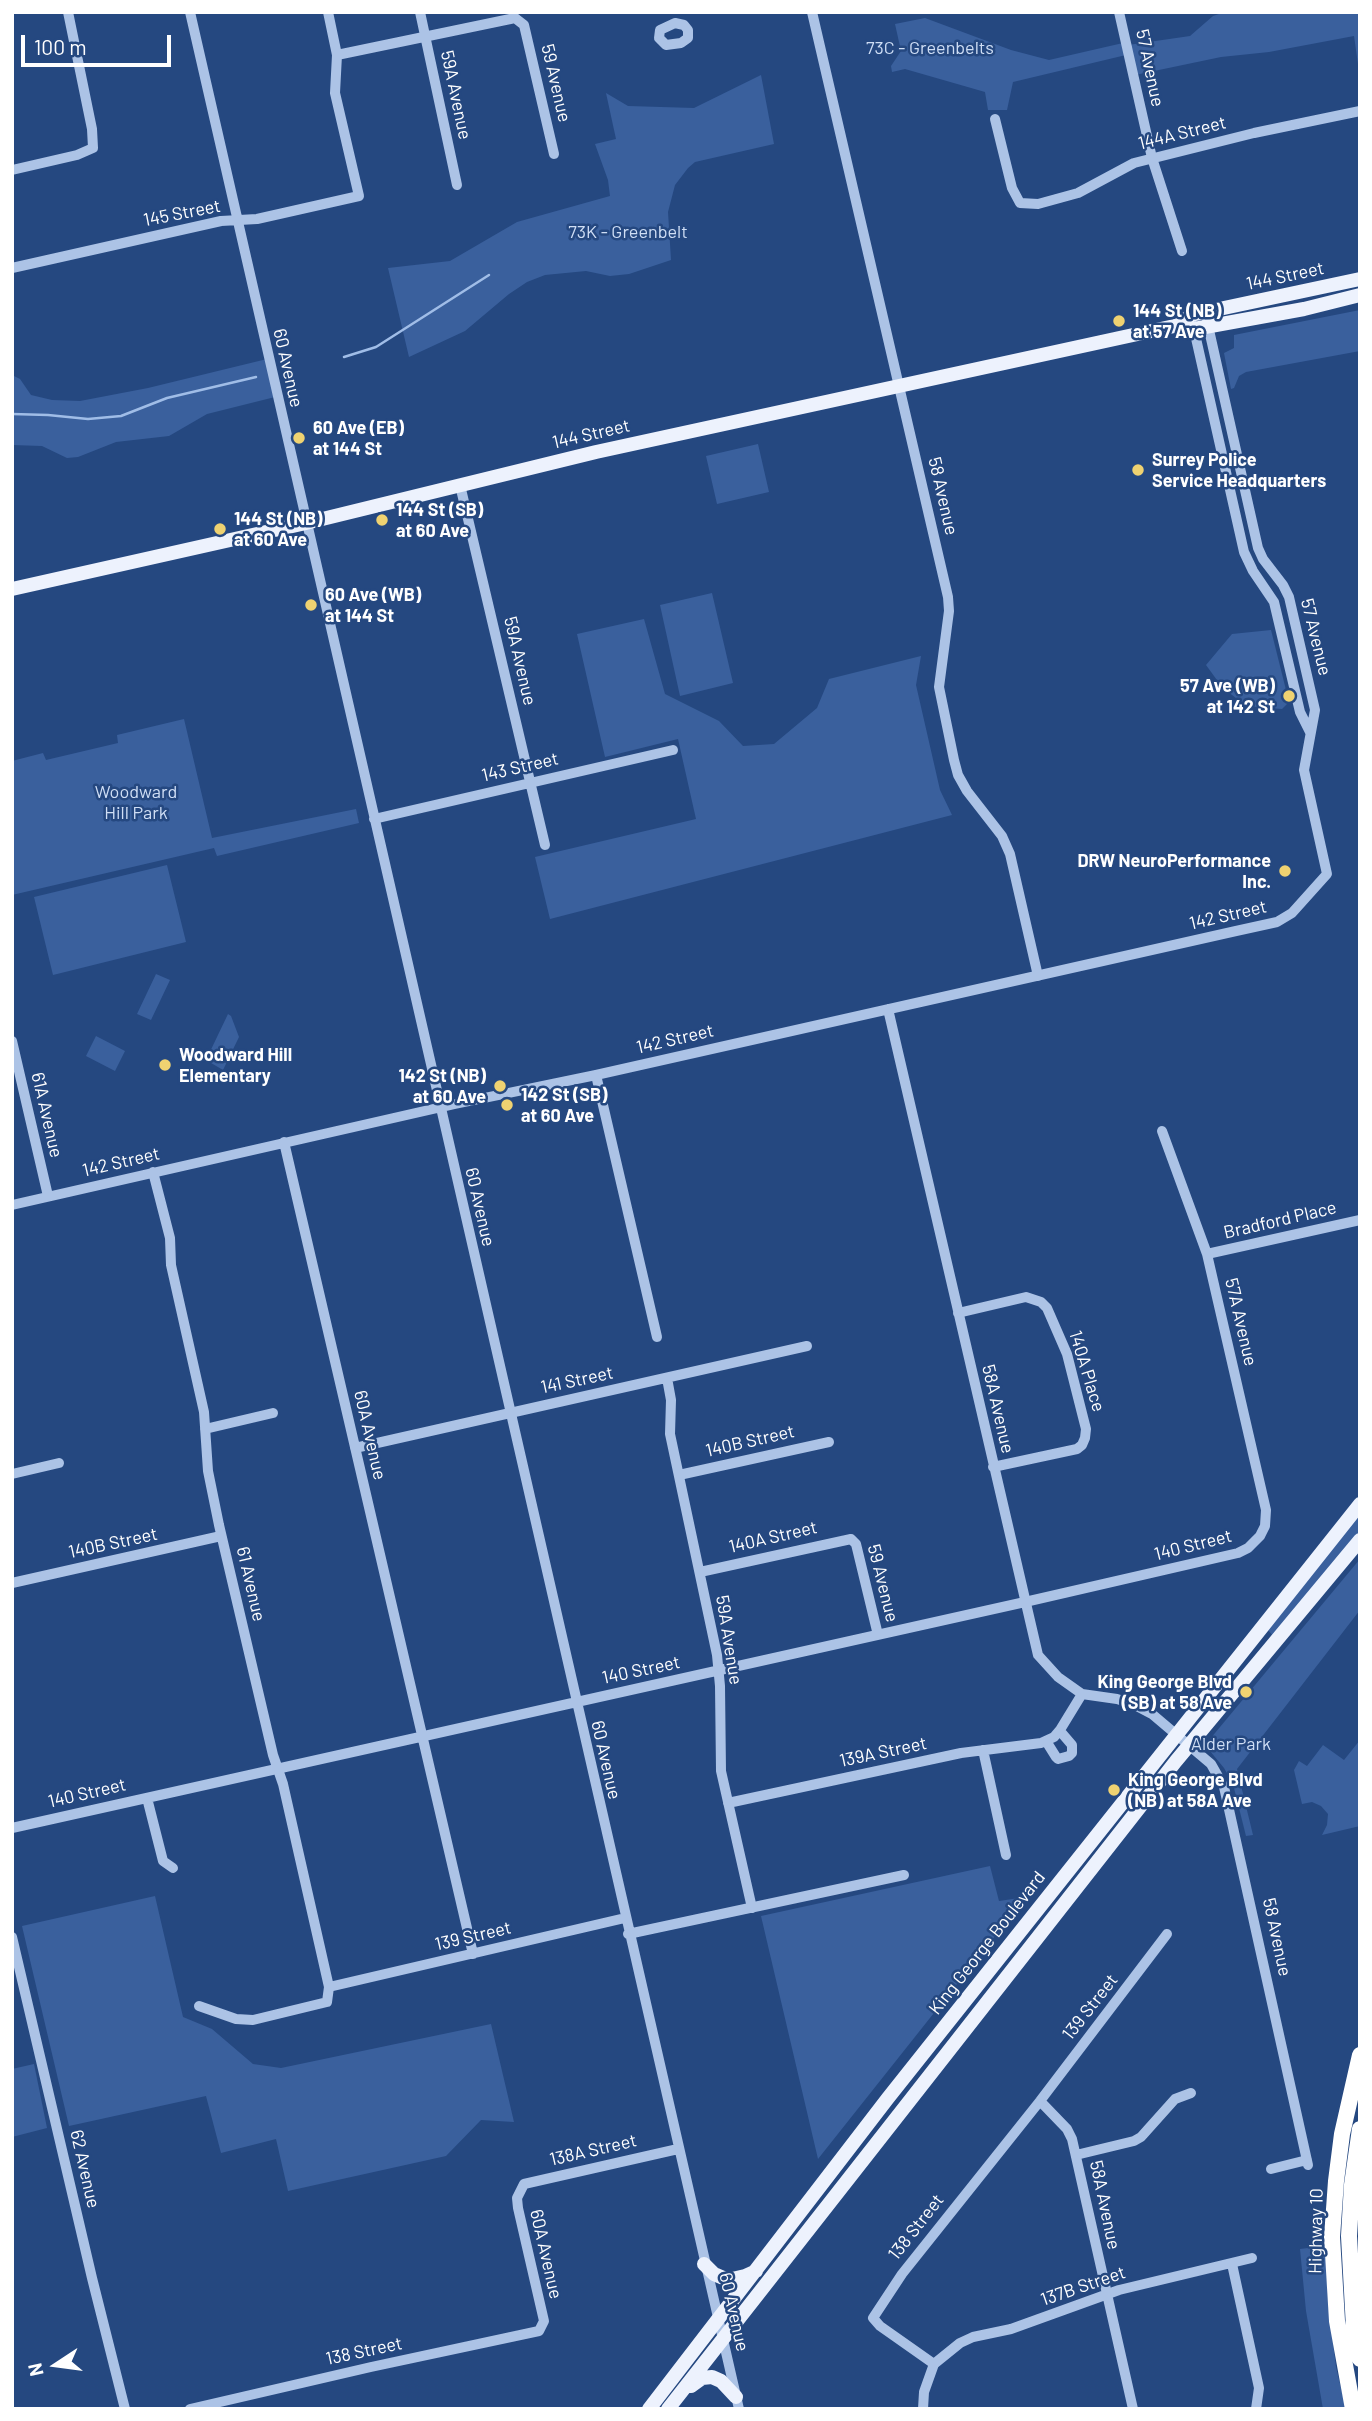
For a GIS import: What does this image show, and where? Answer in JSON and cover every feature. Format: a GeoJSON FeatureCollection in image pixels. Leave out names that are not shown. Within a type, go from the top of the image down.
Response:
{"type":"FeatureCollection","features":[{"type":"Feature","properties":{"kind":"highway","name":"Highway 10"},"geometry":{"type":"LineString","coordinates":[[1353,2409],[1337,2321],[1332,2237],[1341,2146],[1360,2055]]}},
{"type":"Feature","properties":{"kind":"highway","name":"Highway 10"},"geometry":{"type":"LineString","coordinates":[[1360,2129],[1352,2185],[1349,2236],[1354,2328],[1360,2359]]}},
{"type":"Feature","properties":{"kind":"main road","name":"144 Street"},"geometry":{"type":"LineString","coordinates":[[12,589],[306,523],[596,452],[1196,321],[1360,279]]}},
{"type":"Feature","properties":{"kind":"main road","name":"144 Street"},"geometry":{"type":"LineString","coordinates":[[1196,321],[1360,296]]}},
{"type":"Feature","properties":{"kind":"main road","name":"King George Boulevard"},"geometry":{"type":"LineString","coordinates":[[649,2409],[888,2098],[1360,1504]]}},
{"type":"Feature","properties":{"kind":"main road","name":"King George Boulevard"},"geometry":{"type":"LineString","coordinates":[[668,2409],[1189,1744],[1360,1540]]}},
{"type":"Feature","properties":{"kind":"main road"},"geometry":{"type":"LineString","coordinates":[[704,2264],[714,2274],[728,2280],[757,2270]]}},
{"type":"Feature","properties":{"kind":"main road"},"geometry":{"type":"LineString","coordinates":[[681,2393],[702,2378],[712,2377],[722,2381],[737,2403]]}},
{"type":"Feature","properties":{"kind":"street"},"geometry":{"type":"LineString","coordinates":[[12,170],[77,155],[93,148],[92,129],[68,12]]}},
{"type":"Feature","properties":{"kind":"street","name":"60 Avenue"},"geometry":{"type":"LineString","coordinates":[[190,12],[737,2403]]}},
{"type":"Feature","properties":{"kind":"street"},"geometry":{"type":"LineString","coordinates":[[328,12],[338,55],[425,37]]}},
{"type":"Feature","properties":{"kind":"street","name":"59A Avenue"},"geometry":{"type":"LineString","coordinates":[[420,12],[457,185]]}},
{"type":"Feature","properties":{"kind":"street","name":"58 Avenue"},"geometry":{"type":"LineString","coordinates":[[812,12],[948,597],[949,611],[939,687],[954,760],[967,791],[1002,836],[1010,854],[1038,976]]}},
{"type":"Feature","properties":{"kind":"street","name":"57 Avenue"},"geometry":{"type":"LineString","coordinates":[[1119,12],[1152,158],[1182,251]]}},
{"type":"Feature","properties":{"kind":"street","name":"59 Avenue"},"geometry":{"type":"LineString","coordinates":[[425,37],[509,18],[521,21],[554,154]]}},
{"type":"Feature","properties":{"kind":"street","name":"145 Street"},"geometry":{"type":"LineString","coordinates":[[12,268],[221,221],[237,221],[359,196],[335,93],[338,55]]}},
{"type":"Feature","properties":{"kind":"street","name":"144A Street"},"geometry":{"type":"LineString","coordinates":[[995,119],[1012,188],[1020,203],[1038,204],[1068,197],[1133,163],[1254,133],[1360,111]]}},
{"type":"Feature","properties":{"kind":"street","name":"57 Avenue"},"geometry":{"type":"LineString","coordinates":[[1196,321],[1244,552],[1253,571],[1275,601],[1300,712],[1310,732],[1304,770],[1327,874]]}},
{"type":"Feature","properties":{"kind":"street","name":"59A Avenue"},"geometry":{"type":"LineString","coordinates":[[460,485],[545,845]]}},
{"type":"Feature","properties":{"kind":"street","name":"143 Street"},"geometry":{"type":"LineString","coordinates":[[374,819],[673,750]]}},
{"type":"Feature","properties":{"kind":"street","name":"142 Street"},"geometry":{"type":"LineString","coordinates":[[12,1205],[439,1107],[596,1075],[1277,922],[1306,900],[1327,874]]}},
{"type":"Feature","properties":{"kind":"street","name":"58A Avenue"},"geometry":{"type":"LineString","coordinates":[[888,1009],[1038,1655],[1058,1677],[1082,1694],[1133,1703],[1152,1714],[1177,1735]]}},
{"type":"Feature","properties":{"kind":"street","name":"61A Avenue"},"geometry":{"type":"LineString","coordinates":[[12,1041],[48,1196]]}},
{"type":"Feature","properties":{"kind":"street"},"geometry":{"type":"LineString","coordinates":[[596,1075],[657,1337]]}},
{"type":"Feature","properties":{"kind":"street","name":"57A Avenue"},"geometry":{"type":"LineString","coordinates":[[1162,1131],[1207,1254],[1266,1510],[1265,1526]]}},
{"type":"Feature","properties":{"kind":"street","name":"60A Avenue"},"geometry":{"type":"LineString","coordinates":[[284,1142],[473,1954]]}},
{"type":"Feature","properties":{"kind":"street","name":"61 Avenue"},"geometry":{"type":"LineString","coordinates":[[153,1172],[170,1238],[171,1265],[204,1412],[208,1471],[221,1536],[329,1987],[327,2001],[253,2020],[236,2019],[199,2006]]}},
{"type":"Feature","properties":{"kind":"street","name":"Bradford Place"},"geometry":{"type":"LineString","coordinates":[[1207,1254],[1359,1223]]}},
{"type":"Feature","properties":{"kind":"street","name":"140A Place"},"geometry":{"type":"LineString","coordinates":[[958,1313],[1026,1297],[1041,1302],[1047,1308],[1067,1354],[1086,1429],[1086,1438],[1077,1449],[993,1467]]}},
{"type":"Feature","properties":{"kind":"street","name":"141 Street"},"geometry":{"type":"LineString","coordinates":[[355,1448],[807,1346]]}},
{"type":"Feature","properties":{"kind":"street","name":"59A Avenue"},"geometry":{"type":"LineString","coordinates":[[667,1378],[671,1400],[670,1434],[719,1671],[721,1771],[752,1908]]}},
{"type":"Feature","properties":{"kind":"street"},"geometry":{"type":"LineString","coordinates":[[205,1429],[273,1413]]}},
{"type":"Feature","properties":{"kind":"street","name":"140B Street"},"geometry":{"type":"LineString","coordinates":[[679,1475],[829,1442]]}},
{"type":"Feature","properties":{"kind":"street"},"geometry":{"type":"LineString","coordinates":[[12,1474],[59,1463]]}},
{"type":"Feature","properties":{"kind":"street","name":"140 Street"},"geometry":{"type":"LineString","coordinates":[[12,1828],[1238,1553],[1256,1541],[1265,1526]]}},
{"type":"Feature","properties":{"kind":"street","name":"140B Street"},"geometry":{"type":"LineString","coordinates":[[12,1583],[221,1536]]}},
{"type":"Feature","properties":{"kind":"street","name":"140A Street"},"geometry":{"type":"LineString","coordinates":[[700,1572],[845,1539],[853,1540]]}},
{"type":"Feature","properties":{"kind":"street","name":"59 Avenue"},"geometry":{"type":"LineString","coordinates":[[853,1540],[878,1635]]}},
{"type":"Feature","properties":{"kind":"street","name":"139A Street"},"geometry":{"type":"LineString","coordinates":[[728,1803],[961,1753],[1046,1741],[1060,1731],[1082,1694]]}},
{"type":"Feature","properties":{"kind":"street"},"geometry":{"type":"LineString","coordinates":[[1046,1741],[1058,1759],[1069,1756],[1072,1753],[1072,1745],[1060,1731]]}},
{"type":"Feature","properties":{"kind":"street","name":"58 Avenue"},"geometry":{"type":"LineString","coordinates":[[1177,1735],[1211,1764],[1224,1787],[1308,2163],[1271,2169]]}},
{"type":"Feature","properties":{"kind":"street"},"geometry":{"type":"LineString","coordinates":[[983,1750],[1006,1855]]}},
{"type":"Feature","properties":{"kind":"street"},"geometry":{"type":"LineString","coordinates":[[147,1798],[163,1861],[173,1868]]}},
{"type":"Feature","properties":{"kind":"street"},"geometry":{"type":"LineString","coordinates":[[628,1934],[904,1875]]}},
{"type":"Feature","properties":{"kind":"street","name":"139 Street"},"geometry":{"type":"LineString","coordinates":[[329,1987],[625,1918]]}},
{"type":"Feature","properties":{"kind":"street","name":"139 Street"},"geometry":{"type":"LineString","coordinates":[[1040,2101],[1167,1934]]}},
{"type":"Feature","properties":{"kind":"street","name":"62 Avenue"},"geometry":{"type":"LineString","coordinates":[[12,1937],[125,2409]]}},
{"type":"Feature","properties":{"kind":"street"},"geometry":{"type":"LineString","coordinates":[[1076,2155],[1134,2141],[1141,2137],[1175,2099],[1191,2093]]}},
{"type":"Feature","properties":{"kind":"street","name":"58A Avenue"},"geometry":{"type":"LineString","coordinates":[[1040,2101],[1067,2129],[1076,2155],[1133,2409]]}},
{"type":"Feature","properties":{"kind":"street","name":"138 Street"},"geometry":{"type":"LineString","coordinates":[[934,2364],[873,2319],[902,2274],[1040,2101]]}},
{"type":"Feature","properties":{"kind":"street","name":"138A Street"},"geometry":{"type":"LineString","coordinates":[[519,2191],[524,2184],[531,2182],[678,2149]]}},
{"type":"Feature","properties":{"kind":"street","name":"60A Avenue"},"geometry":{"type":"LineString","coordinates":[[519,2191],[518,2208],[543,2325]]}},
{"type":"Feature","properties":{"kind":"street","name":"137B Street"},"geometry":{"type":"LineString","coordinates":[[934,2364],[960,2343],[973,2337],[1011,2329],[1119,2290],[1252,2258]]}},
{"type":"Feature","properties":{"kind":"street"},"geometry":{"type":"LineString","coordinates":[[1232,2264],[1259,2388],[1256,2409]]}},
{"type":"Feature","properties":{"kind":"street","name":"138 Street"},"geometry":{"type":"LineString","coordinates":[[190,2409],[539,2331],[543,2325]]}},
{"type":"Feature","properties":{"kind":"street"},"geometry":{"type":"LineString","coordinates":[[923,2409],[924,2392],[934,2364]]}},
{"type":"Feature","properties":{"kind":"green space"},"geometry":{"type":"Polygon","coordinates":[[[1225,12],[1360,12],[1360,78],[1354,36],[1269,52],[1221,57],[1135,75],[1128,45],[1190,36],[1213,16],[1225,12]]]}},
{"type":"Feature","properties":{"kind":"green space","name":"73C - Greenbelts"},"geometry":{"type":"Polygon","coordinates":[[[925,18],[1011,50],[1049,60],[1123,43],[1126,55],[1013,82],[1007,110],[988,110],[985,92],[905,69],[892,72],[891,66],[901,51],[895,24],[925,18]]]}},
{"type":"Feature","properties":{"kind":"green space","name":"73K - Greenbelt"},"geometry":{"type":"Polygon","coordinates":[[[761,75],[774,144],[695,162],[688,168],[675,185],[668,212],[671,260],[629,274],[610,276],[586,271],[545,275],[527,282],[509,294],[465,331],[409,357],[388,268],[450,261],[517,222],[610,196],[608,180],[595,144],[616,139],[606,93],[628,106],[694,108],[761,75]]]}},
{"type":"Feature","properties":{"kind":"green space"},"geometry":{"type":"Polygon","coordinates":[[[1360,310],[1360,351],[1246,372],[1239,376],[1231,389],[1224,353],[1234,348],[1234,335],[1360,310]]]}},
{"type":"Feature","properties":{"kind":"green space"},"geometry":{"type":"Polygon","coordinates":[[[267,359],[275,397],[207,414],[169,436],[116,442],[78,457],[67,458],[42,446],[12,445],[12,375],[20,379],[31,395],[52,400],[80,401],[148,388],[267,359]]]}},
{"type":"Feature","properties":{"kind":"green space"},"geometry":{"type":"Polygon","coordinates":[[[758,444],[769,492],[717,504],[706,456],[758,444]]]}},
{"type":"Feature","properties":{"kind":"green space"},"geometry":{"type":"Polygon","coordinates":[[[712,593],[733,683],[680,696],[660,605],[712,593]]]}},
{"type":"Feature","properties":{"kind":"green space"},"geometry":{"type":"Polygon","coordinates":[[[644,619],[665,694],[719,721],[743,746],[774,744],[817,708],[829,679],[921,656],[916,685],[940,790],[952,815],[550,919],[535,857],[696,819],[678,739],[605,757],[577,634],[644,619]]]}},
{"type":"Feature","properties":{"kind":"green space"},"geometry":{"type":"Polygon","coordinates":[[[1271,630],[1289,702],[1282,709],[1246,706],[1222,687],[1206,665],[1232,634],[1271,630]]]}},
{"type":"Feature","properties":{"kind":"green space","name":"Woodward Hill Park"},"geometry":{"type":"Polygon","coordinates":[[[184,719],[212,838],[356,809],[359,823],[217,856],[214,848],[12,895],[12,761],[43,753],[46,760],[118,743],[117,735],[184,719]]]}},
{"type":"Feature","properties":{"kind":"green space"},"geometry":{"type":"Polygon","coordinates":[[[167,865],[186,942],[53,975],[34,897],[167,865]]]}},
{"type":"Feature","properties":{"kind":"green space"},"geometry":{"type":"Polygon","coordinates":[[[156,974],[170,980],[151,1020],[137,1014],[156,974]]]}},
{"type":"Feature","properties":{"kind":"green space"},"geometry":{"type":"Polygon","coordinates":[[[228,1014],[239,1037],[223,1070],[206,1060],[228,1014]]]}},
{"type":"Feature","properties":{"kind":"green space"},"geometry":{"type":"Polygon","coordinates":[[[96,1036],[125,1051],[115,1071],[86,1056],[96,1036]]]}},
{"type":"Feature","properties":{"kind":"green space"},"geometry":{"type":"Polygon","coordinates":[[[1360,1514],[1360,1532],[1274,1637],[1268,1630],[1360,1514]]]}},
{"type":"Feature","properties":{"kind":"green space","name":"Alder Park"},"geometry":{"type":"Polygon","coordinates":[[[1360,1559],[1360,1610],[1237,1769],[1253,1835],[1246,1836],[1233,1784],[1205,1745],[1360,1559]]]}},
{"type":"Feature","properties":{"kind":"green space","name":"Alder Park"},"geometry":{"type":"Polygon","coordinates":[[[1360,1740],[1360,1826],[1322,1835],[1328,1814],[1321,1806],[1312,1802],[1302,1804],[1294,1770],[1299,1761],[1307,1766],[1323,1745],[1344,1760],[1360,1740]]]}},
{"type":"Feature","properties":{"kind":"green space"},"geometry":{"type":"Polygon","coordinates":[[[990,1866],[999,1901],[1026,1897],[818,2159],[761,1916],[990,1866]]]}},
{"type":"Feature","properties":{"kind":"green space"},"geometry":{"type":"Polygon","coordinates":[[[155,1896],[183,2017],[212,2029],[253,2064],[281,2068],[491,2024],[514,2122],[481,2120],[446,2156],[288,2191],[276,2139],[221,2153],[206,2096],[69,2126],[22,1926],[155,1896]]]}},
{"type":"Feature","properties":{"kind":"green space"},"geometry":{"type":"Polygon","coordinates":[[[34,2064],[47,2128],[12,2137],[12,2069],[34,2064]]]}},
{"type":"Feature","properties":{"kind":"green space"},"geometry":{"type":"Polygon","coordinates":[[[1325,2246],[1328,2303],[1336,2367],[1346,2409],[1323,2409],[1306,2311],[1300,2249],[1325,2246]]]}},
{"type":"Feature","properties":{"kind":"waterway"},"geometry":{"type":"LineString","coordinates":[[344,357],[376,347],[489,275]]}},
{"type":"Feature","properties":{"kind":"waterway"},"geometry":{"type":"LineString","coordinates":[[12,414],[88,419],[121,416],[167,398],[256,377]]}},
{"type":"Feature","properties":{"kind":"place","name":"144 St (NB) at 57 Ave"},"geometry":{"type":"Point","coordinates":[1119,321]}},
{"type":"Feature","properties":{"kind":"place","name":"60 Ave (EB) at 144 St"},"geometry":{"type":"Point","coordinates":[299,438]}},
{"type":"Feature","properties":{"kind":"place","name":"Surrey Police Service Headquarters"},"geometry":{"type":"Point","coordinates":[1138,470]}},
{"type":"Feature","properties":{"kind":"place","name":"144 St (SB) at 60 Ave"},"geometry":{"type":"Point","coordinates":[382,520]}},
{"type":"Feature","properties":{"kind":"place","name":"144 St (NB) at 60 Ave"},"geometry":{"type":"Point","coordinates":[220,529]}},
{"type":"Feature","properties":{"kind":"place","name":"60 Ave (WB) at 144 St"},"geometry":{"type":"Point","coordinates":[311,605]}},
{"type":"Feature","properties":{"kind":"place","name":"57 Ave (WB) at 142 St"},"geometry":{"type":"Point","coordinates":[1289,696]}},
{"type":"Feature","properties":{"kind":"place","name":"DRW NeuroPerformance Inc."},"geometry":{"type":"Point","coordinates":[1285,871]}},
{"type":"Feature","properties":{"kind":"place","name":"Woodward Hill Elementary"},"geometry":{"type":"Point","coordinates":[165,1065]}},
{"type":"Feature","properties":{"kind":"place","name":"142 St (NB) at 60 Ave"},"geometry":{"type":"Point","coordinates":[500,1086]}},
{"type":"Feature","properties":{"kind":"place","name":"142 St (SB) at 60 Ave"},"geometry":{"type":"Point","coordinates":[507,1105]}},
{"type":"Feature","properties":{"kind":"place","name":"King George Blvd (SB) at 58 Ave"},"geometry":{"type":"Point","coordinates":[1246,1692]}},
{"type":"Feature","properties":{"kind":"place","name":"King George Blvd (NB) at 58A Ave"},"geometry":{"type":"Point","coordinates":[1114,1790]}}]}
